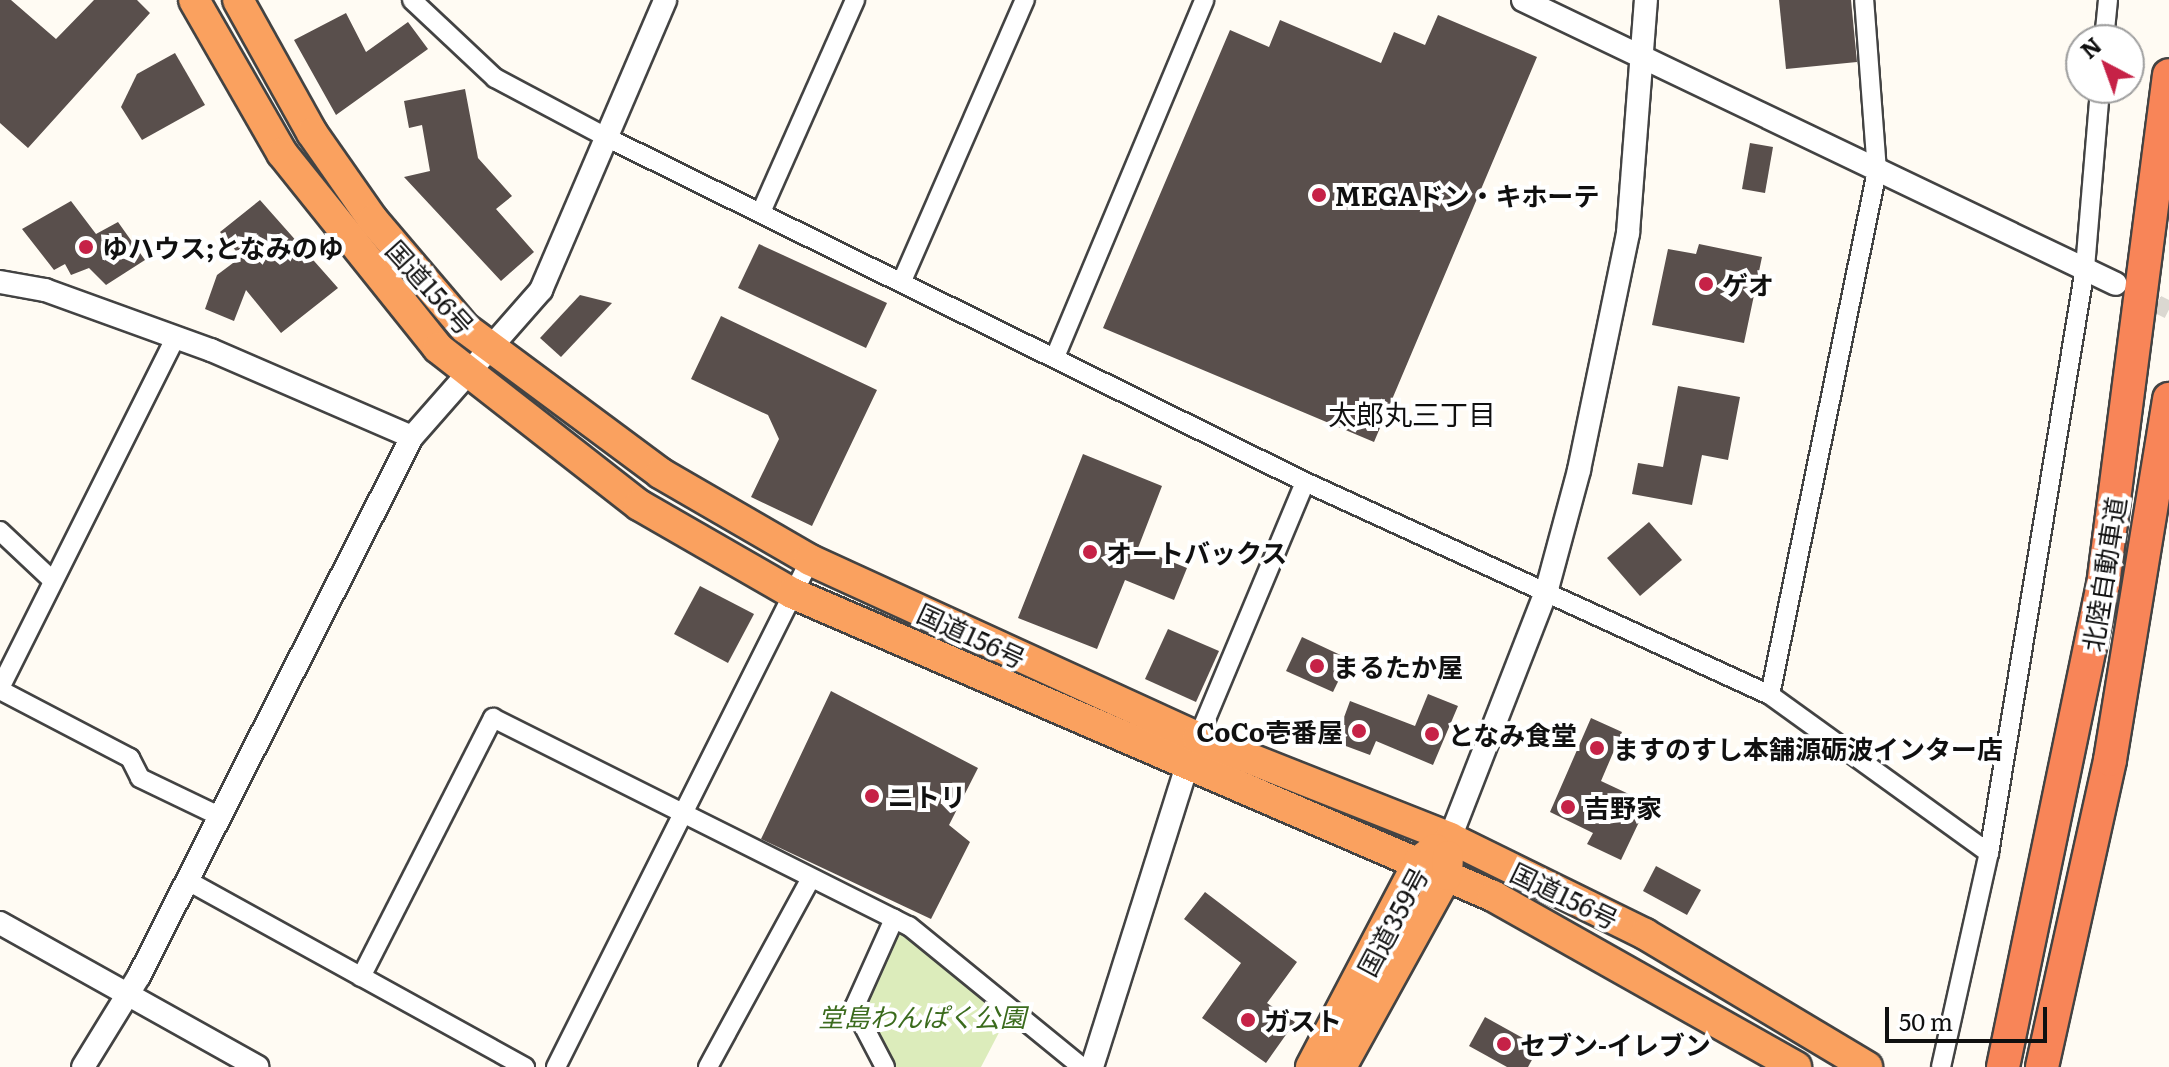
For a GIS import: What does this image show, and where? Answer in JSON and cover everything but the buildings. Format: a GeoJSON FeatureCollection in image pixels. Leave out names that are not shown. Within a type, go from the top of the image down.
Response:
{"type":"FeatureCollection","features":[{"type":"Feature","properties":{"kind":"highway","name":"国道156号"},"geometry":{"type":"LineString","coordinates":[[194,0],[228,67],[325,212],[438,348],[639,505],[792,593],[1192,751],[1450,838],[1645,934],[1867,1067]]}},
{"type":"Feature","properties":{"kind":"highway","name":"国道156号"},"geometry":{"type":"LineString","coordinates":[[238,0],[312,133],[373,220],[492,351],[660,473],[810,560],[1447,875],[1796,1067]]}},
{"type":"Feature","properties":{"kind":"highway","name":"北陸自動車道"},"geometry":{"type":"LineString","coordinates":[[2003,1067],[2103,585],[2169,75]]}},
{"type":"Feature","properties":{"kind":"highway","name":"北陸自動車道"},"geometry":{"type":"LineString","coordinates":[[2042,1067],[2113,745],[2169,399]]}},
{"type":"Feature","properties":{"kind":"highway","name":"国道359号"},"geometry":{"type":"LineString","coordinates":[[1311,1067],[1419,861],[1450,838]]}},
{"type":"Feature","properties":{"kind":"highway","name":"国道359号"},"geometry":{"type":"LineString","coordinates":[[1341,1067],[1447,875],[1450,838]]}},
{"type":"Feature","properties":{"kind":"street"},"geometry":{"type":"LineString","coordinates":[[412,0],[495,78],[606,137],[762,210],[1305,482],[1547,589],[1770,695],[1989,853]]}},
{"type":"Feature","properties":{"kind":"street"},"geometry":{"type":"LineString","coordinates":[[83,1067],[129,993],[188,881],[412,437],[471,376],[541,290],[665,0]]}},
{"type":"Feature","properties":{"kind":"street"},"geometry":{"type":"LineString","coordinates":[[762,210],[855,0]]}},
{"type":"Feature","properties":{"kind":"street"},"geometry":{"type":"LineString","coordinates":[[902,281],[1025,0]]}},
{"type":"Feature","properties":{"kind":"street"},"geometry":{"type":"LineString","coordinates":[[1055,357],[1204,0]]}},
{"type":"Feature","properties":{"kind":"street"},"geometry":{"type":"LineString","coordinates":[[1523,0],[1643,54],[1877,171],[2116,284]]}},
{"type":"Feature","properties":{"kind":"street"},"geometry":{"type":"LineString","coordinates":[[1450,838],[1547,589],[1628,233],[1646,0]]}},
{"type":"Feature","properties":{"kind":"street"},"geometry":{"type":"LineString","coordinates":[[1770,695],[1877,171],[1864,0]]}},
{"type":"Feature","properties":{"kind":"street"},"geometry":{"type":"LineString","coordinates":[[2106,24],[2108,0]]}},
{"type":"Feature","properties":{"kind":"street"},"geometry":{"type":"LineString","coordinates":[[1941,1067],[1989,853],[2085,268],[2099,104]]}},
{"type":"Feature","properties":{"kind":"street"},"geometry":{"type":"LineString","coordinates":[[0,282],[45,290],[176,337],[412,437]]}},
{"type":"Feature","properties":{"kind":"street"},"geometry":{"type":"LineString","coordinates":[[176,337],[0,689],[130,758],[140,778],[221,817]]}},
{"type":"Feature","properties":{"kind":"street"},"geometry":{"type":"LineString","coordinates":[[1092,1067],[1192,751],[1305,482]]}},
{"type":"Feature","properties":{"kind":"street"},"geometry":{"type":"LineString","coordinates":[[0,531],[53,581]]}},
{"type":"Feature","properties":{"kind":"street"},"geometry":{"type":"LineString","coordinates":[[556,1067],[810,560]]}},
{"type":"Feature","properties":{"kind":"street"},"geometry":{"type":"LineString","coordinates":[[361,977],[493,718],[680,818],[894,919],[1082,1067]]}},
{"type":"Feature","properties":{"kind":"street"},"geometry":{"type":"LineString","coordinates":[[708,1067],[810,880]]}},
{"type":"Feature","properties":{"kind":"street"},"geometry":{"type":"LineString","coordinates":[[188,881],[525,1067]]}},
{"type":"Feature","properties":{"kind":"street"},"geometry":{"type":"LineString","coordinates":[[885,1067],[854,1008],[894,919]]}},
{"type":"Feature","properties":{"kind":"street"},"geometry":{"type":"LineString","coordinates":[[0,923],[258,1067]]}},
{"type":"Feature","properties":{"kind":"green space","name":"堂島わんぱく公園"},"geometry":{"type":"Polygon","coordinates":[[[897,927],[1006,1019],[981,1067],[893,1067],[860,1008],[897,927]]]}},
{"type":"Feature","properties":{"kind":"tunnel"},"geometry":{"type":"LineString","coordinates":[[2133,292],[2169,310]]}},
{"type":"Feature","properties":{"kind":"place","name":"MEGAドン・キホーテ"},"geometry":{"type":"Point","coordinates":[1319,195]}},
{"type":"Feature","properties":{"kind":"place","name":"ゆハウス;となみのゆ"},"geometry":{"type":"Point","coordinates":[86,247]}},
{"type":"Feature","properties":{"kind":"place","name":"ゲオ"},"geometry":{"type":"Point","coordinates":[1706,284]}},
{"type":"Feature","properties":{"kind":"place","name":"オートバックス"},"geometry":{"type":"Point","coordinates":[1090,552]}},
{"type":"Feature","properties":{"kind":"place","name":"まるたか屋"},"geometry":{"type":"Point","coordinates":[1317,666]}},
{"type":"Feature","properties":{"kind":"place","name":"CoCo壱番屋"},"geometry":{"type":"Point","coordinates":[1359,731]}},
{"type":"Feature","properties":{"kind":"place","name":"となみ食堂"},"geometry":{"type":"Point","coordinates":[1432,734]}},
{"type":"Feature","properties":{"kind":"place","name":"ますのすし本舗源砺波インター店"},"geometry":{"type":"Point","coordinates":[1597,748]}},
{"type":"Feature","properties":{"kind":"place","name":"ニトリ"},"geometry":{"type":"Point","coordinates":[872,796]}},
{"type":"Feature","properties":{"kind":"place","name":"吉野家"},"geometry":{"type":"Point","coordinates":[1568,807]}},
{"type":"Feature","properties":{"kind":"place","name":"ガスト"},"geometry":{"type":"Point","coordinates":[1248,1020]}},
{"type":"Feature","properties":{"kind":"place","name":"セブン-イレブン"},"geometry":{"type":"Point","coordinates":[1504,1044]}},
{"type":"Feature","properties":{"kind":"district","name":"太郎丸三丁目"},"geometry":{"type":"Point","coordinates":[1412,413]}}]}
